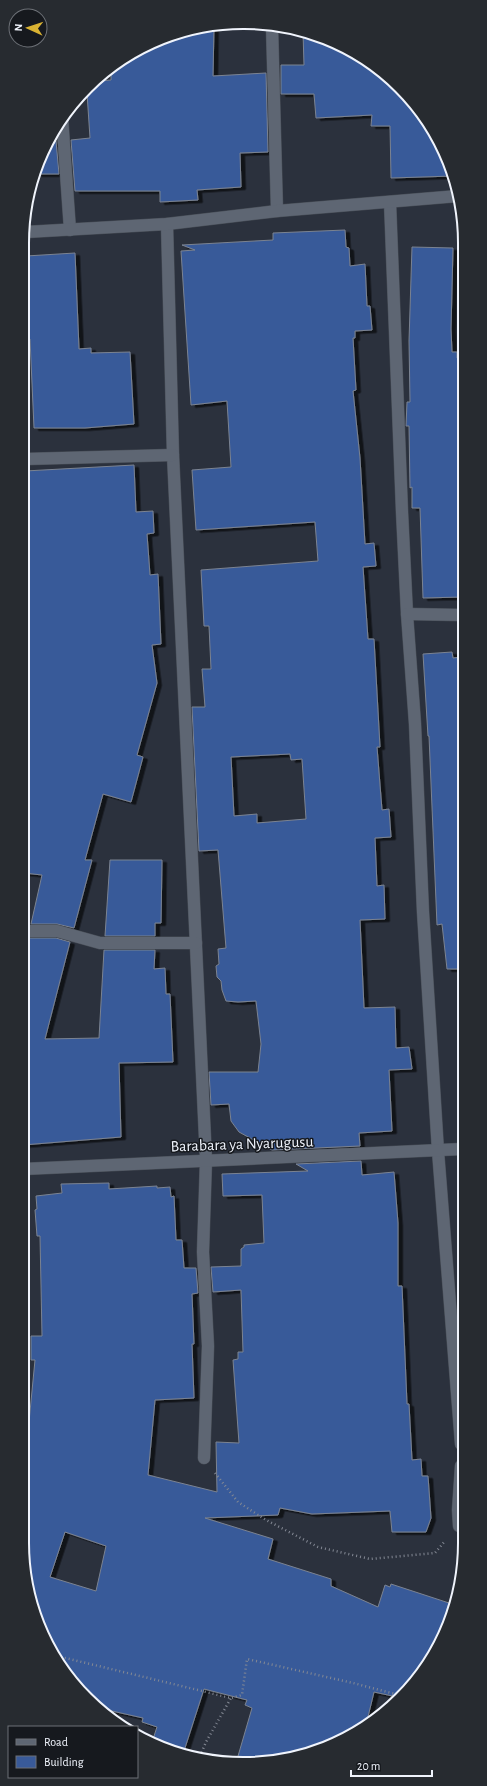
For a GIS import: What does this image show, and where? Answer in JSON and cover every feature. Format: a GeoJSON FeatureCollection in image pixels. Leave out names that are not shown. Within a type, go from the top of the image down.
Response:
{"type":"FeatureCollection","features":[{"type":"Feature","properties":{"kind":"street"},"geometry":{"type":"LineString","coordinates":[[272,31],[277,211]]}},
{"type":"Feature","properties":{"kind":"street"},"geometry":{"type":"LineString","coordinates":[[63,128],[70,230]]}},
{"type":"Feature","properties":{"kind":"street"},"geometry":{"type":"LineString","coordinates":[[29,232],[167,224],[277,211],[453,196]]}},
{"type":"Feature","properties":{"kind":"street"},"geometry":{"type":"LineString","coordinates":[[390,202],[406,614],[415,724],[423,912],[438,1150],[458,1406]]}},
{"type":"Feature","properties":{"kind":"street"},"geometry":{"type":"LineString","coordinates":[[167,224],[173,455],[206,1160],[203,1252],[208,1346],[204,1458]]}},
{"type":"Feature","properties":{"kind":"street"},"geometry":{"type":"LineString","coordinates":[[29,459],[173,455]]}},
{"type":"Feature","properties":{"kind":"street"},"geometry":{"type":"LineString","coordinates":[[406,614],[458,615]]}},
{"type":"Feature","properties":{"kind":"street"},"geometry":{"type":"LineString","coordinates":[[29,931],[57,931],[100,943],[196,943]]}},
{"type":"Feature","properties":{"kind":"street","name":"Barabara ya Nyarugusu"},"geometry":{"type":"LineString","coordinates":[[29,1169],[458,1149]]}},
{"type":"Feature","properties":{"kind":"path"},"geometry":{"type":"LineString","coordinates":[[204,1458],[238,1502],[266,1520],[318,1547],[370,1559],[435,1552],[458,1528]]}},
{"type":"Feature","properties":{"kind":"path"},"geometry":{"type":"LineString","coordinates":[[62,1657],[231,1698],[242,1695],[248,1659],[395,1694]]}},
{"type":"Feature","properties":{"kind":"path"},"geometry":{"type":"LineString","coordinates":[[201,1753],[231,1698]]}},
{"type":"Feature","properties":{"kind":"building"},"geometry":{"type":"Polygon","coordinates":[[[214,31],[213,76],[266,73],[268,152],[240,153],[241,187],[197,190],[198,200],[160,202],[160,191],[75,191],[71,140],[90,138],[87,97],[104,81],[111,80],[111,75],[124,65],[161,45],[188,36],[214,31]]]}},
{"type":"Feature","properties":{"kind":"building"},"geometry":{"type":"Polygon","coordinates":[[[303,37],[338,51],[374,73],[405,102],[422,124],[442,161],[447,176],[391,178],[390,126],[371,126],[372,115],[316,118],[314,94],[281,94],[281,65],[304,65],[303,37]]]}},
{"type":"Feature","properties":{"kind":"building"},"geometry":{"type":"Polygon","coordinates":[[[55,141],[59,174],[40,174],[45,161],[55,141]]]}},
{"type":"Feature","properties":{"kind":"building"},"geometry":{"type":"Polygon","coordinates":[[[345,230],[346,247],[349,248],[350,266],[365,264],[367,306],[370,306],[372,330],[355,331],[355,338],[353,338],[356,390],[353,391],[360,458],[365,544],[374,543],[376,566],[363,567],[368,639],[374,639],[380,747],[377,747],[382,810],[389,809],[391,837],[375,838],[377,886],[384,885],[385,919],[360,920],[364,1008],[395,1007],[396,1048],[409,1047],[412,1069],[389,1070],[392,1131],[359,1133],[360,1146],[272,1150],[239,1132],[231,1121],[229,1104],[211,1105],[209,1072],[258,1072],[261,1044],[256,1001],[226,1001],[222,990],[221,981],[217,977],[216,966],[219,964],[218,949],[226,948],[218,850],[199,851],[192,707],[205,707],[202,669],[211,669],[209,626],[204,626],[201,570],[318,561],[315,522],[196,530],[192,470],[231,467],[227,401],[191,405],[181,251],[195,250],[182,245],[273,240],[273,233],[345,230]],[[290,754],[231,757],[234,816],[257,814],[257,823],[306,819],[302,759],[291,760],[290,754]]]}},
{"type":"Feature","properties":{"kind":"building"},"geometry":{"type":"Polygon","coordinates":[[[412,247],[453,248],[451,329],[452,352],[457,352],[458,358],[458,597],[423,598],[420,508],[412,508],[412,487],[410,488],[409,426],[406,426],[407,402],[410,402],[409,341],[412,247]]]}},
{"type":"Feature","properties":{"kind":"building"},"geometry":{"type":"Polygon","coordinates":[[[75,253],[79,349],[91,348],[91,353],[130,352],[134,424],[85,428],[34,428],[29,339],[29,256],[75,253]]]}},
{"type":"Feature","properties":{"kind":"building"},"geometry":{"type":"Polygon","coordinates":[[[134,465],[136,512],[153,511],[154,533],[147,534],[150,575],[158,574],[161,644],[152,645],[157,683],[137,755],[143,757],[131,802],[103,794],[85,860],[92,860],[74,928],[57,924],[31,924],[42,875],[29,874],[29,471],[134,465]]]}},
{"type":"Feature","properties":{"kind":"building"},"geometry":{"type":"Polygon","coordinates":[[[452,652],[453,658],[458,657],[458,969],[447,969],[442,924],[437,925],[429,736],[423,654],[452,652]]]}},
{"type":"Feature","properties":{"kind":"building"},"geometry":{"type":"Polygon","coordinates":[[[110,860],[162,860],[161,923],[155,923],[155,936],[105,936],[110,860]]]}},
{"type":"Feature","properties":{"kind":"building"},"geometry":{"type":"Polygon","coordinates":[[[29,938],[56,938],[70,942],[45,1039],[99,1038],[104,950],[155,950],[154,969],[165,968],[166,994],[170,994],[173,1062],[119,1063],[121,1137],[29,1145],[29,938]]]}},
{"type":"Feature","properties":{"kind":"building"},"geometry":{"type":"Polygon","coordinates":[[[361,1161],[362,1175],[394,1172],[398,1223],[398,1286],[402,1286],[407,1404],[409,1404],[412,1460],[421,1459],[422,1476],[428,1476],[431,1518],[426,1532],[392,1532],[390,1511],[312,1514],[280,1508],[278,1515],[205,1518],[273,1539],[268,1559],[331,1579],[331,1586],[378,1607],[385,1585],[390,1587],[391,1584],[449,1603],[442,1625],[436,1637],[414,1673],[393,1696],[374,1692],[368,1717],[351,1728],[326,1741],[299,1750],[258,1757],[238,1757],[252,1708],[245,1705],[247,1700],[204,1689],[185,1749],[154,1737],[157,1727],[142,1722],[143,1718],[110,1711],[82,1684],[65,1662],[51,1637],[45,1625],[36,1598],[29,1557],[29,1422],[35,1360],[31,1360],[31,1336],[42,1336],[40,1236],[37,1236],[35,1210],[37,1209],[36,1196],[62,1193],[61,1184],[109,1183],[109,1189],[157,1186],[157,1188],[170,1187],[171,1197],[174,1196],[176,1240],[182,1240],[184,1268],[196,1268],[198,1293],[192,1294],[194,1398],[155,1400],[148,1475],[217,1492],[216,1442],[239,1443],[233,1360],[238,1359],[238,1352],[243,1352],[241,1290],[213,1292],[211,1267],[241,1266],[241,1249],[244,1245],[264,1243],[262,1195],[223,1196],[222,1174],[308,1171],[296,1164],[361,1161]],[[65,1532],[50,1577],[96,1591],[106,1546],[65,1532]]]}}]}
